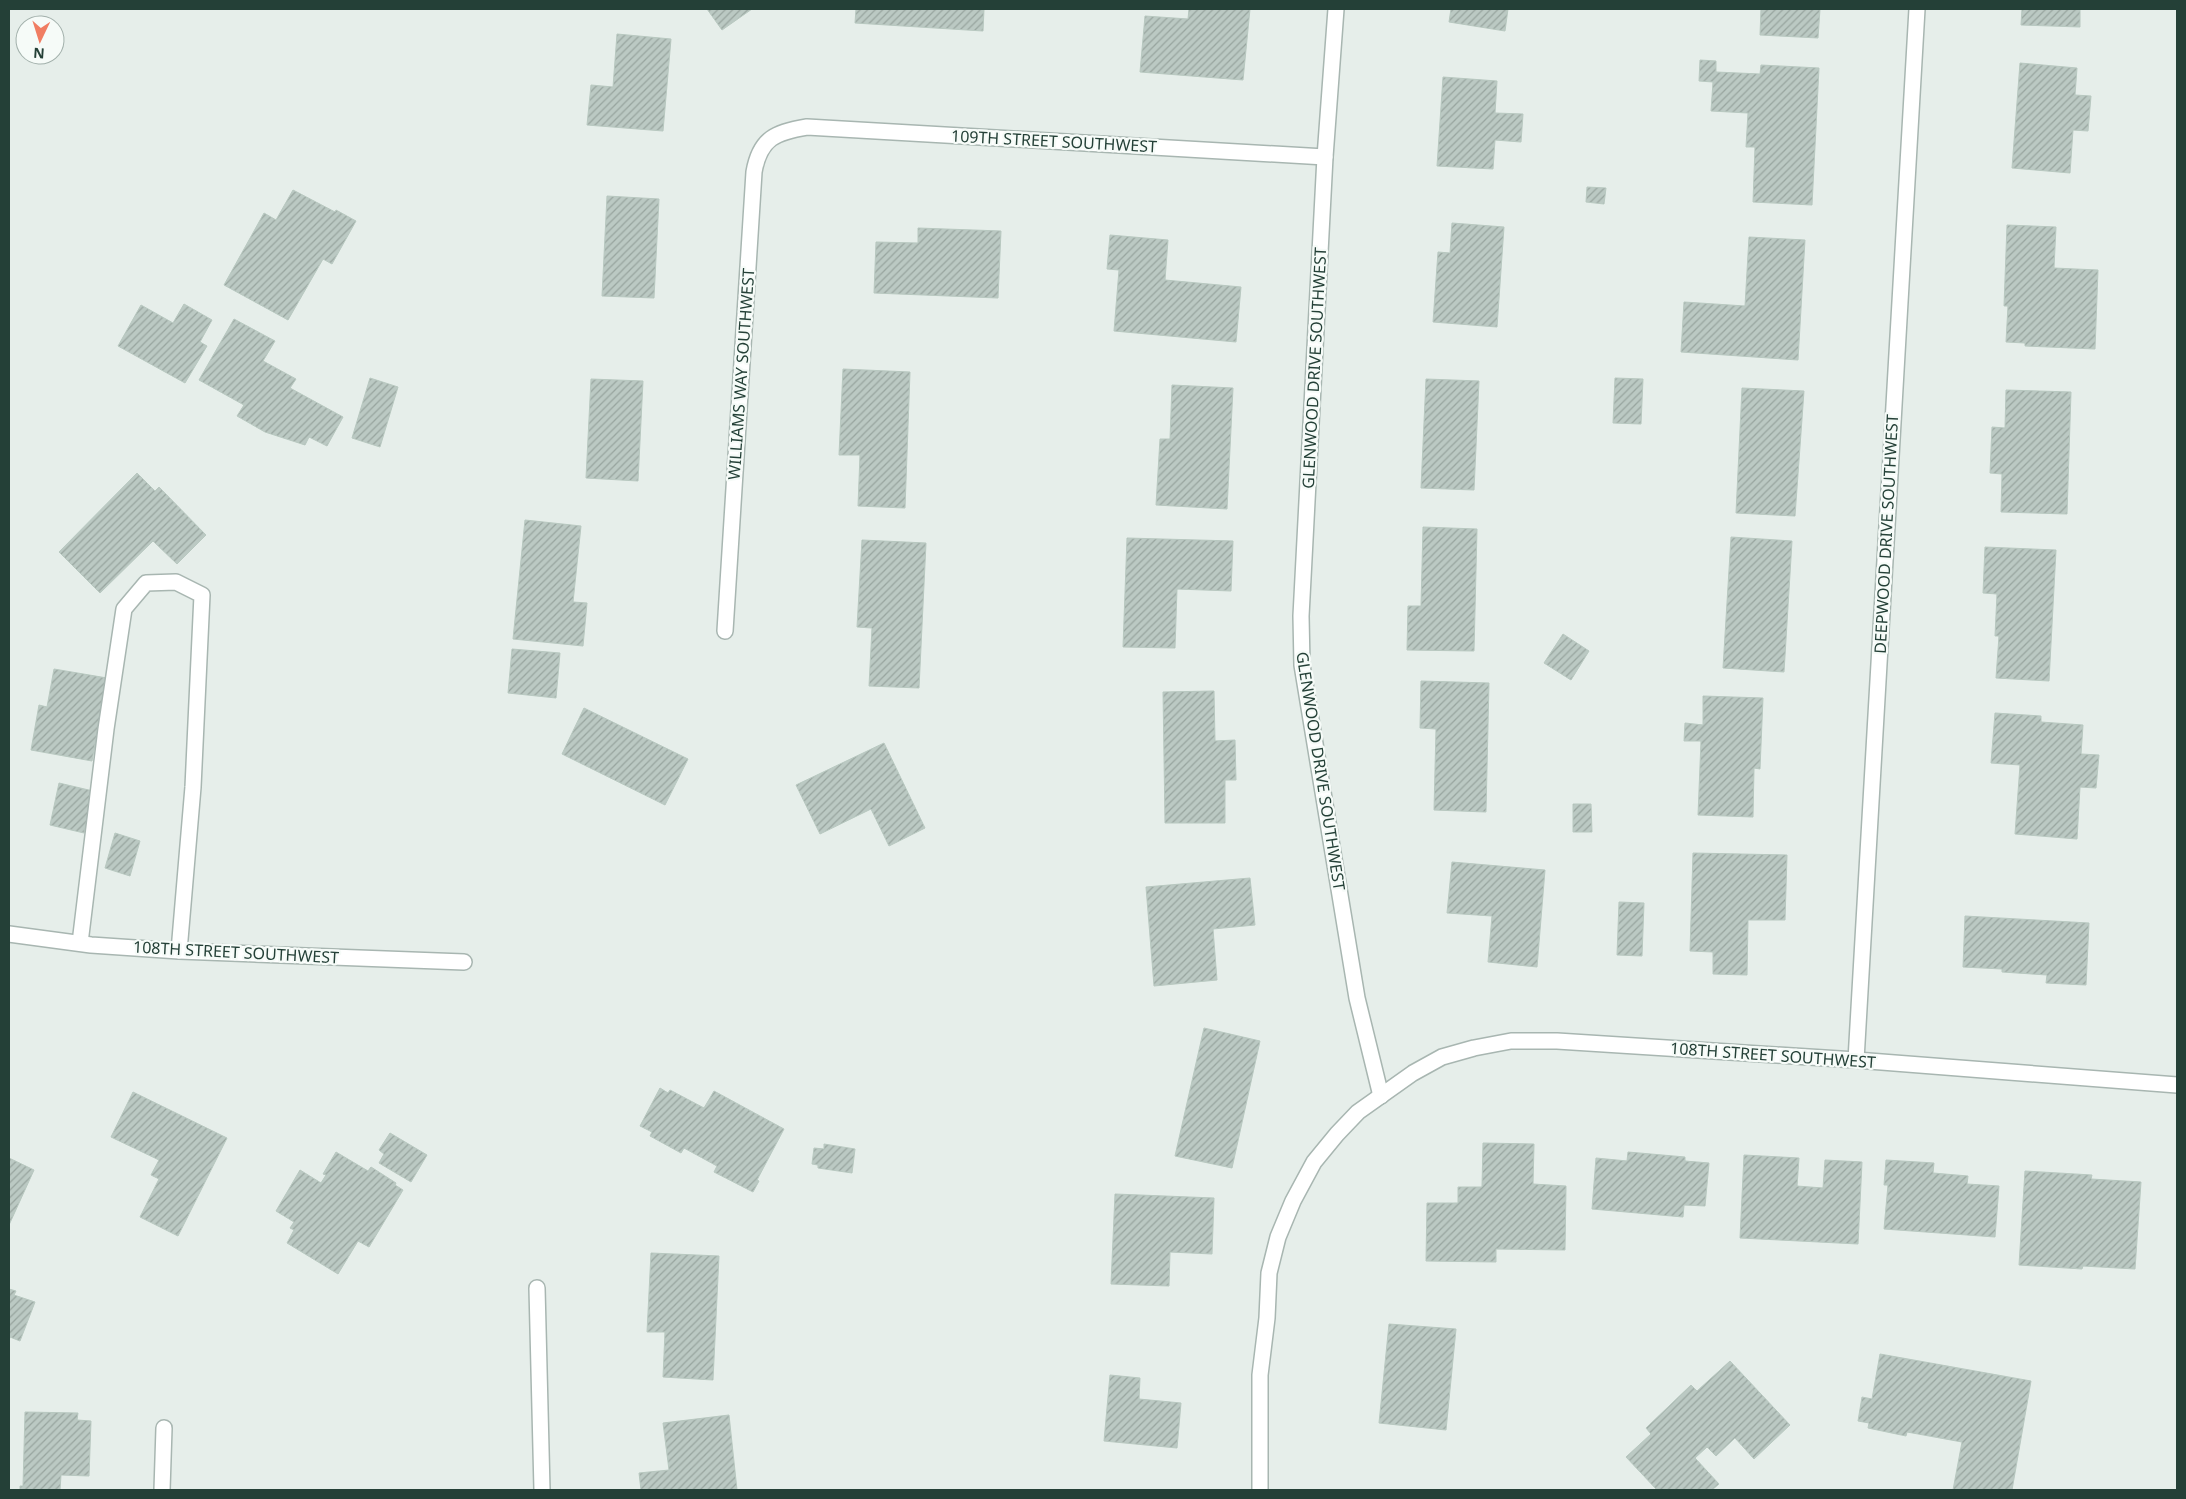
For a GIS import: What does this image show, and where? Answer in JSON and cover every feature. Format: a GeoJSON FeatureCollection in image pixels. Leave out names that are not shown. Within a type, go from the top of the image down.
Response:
{"type":"FeatureCollection","features":[{"type":"Feature","properties":{"kind":"street","name":"GLENWOOD DRIVE SOUTHWEST"},"geometry":{"type":"LineString","coordinates":[[1336,9],[1325,157],[1301,616],[1302,665],[1358,998],[1382,1096]]}},
{"type":"Feature","properties":{"kind":"street","name":"DEEPWOOD DRIVE SOUTHWEST"},"geometry":{"type":"LineString","coordinates":[[1856,1060],[1917,9]]}},
{"type":"Feature","properties":{"kind":"street","name":"109TH STREET SOUTHWEST"},"geometry":{"type":"LineString","coordinates":[[783,131],[807,127],[1325,157]]}},
{"type":"Feature","properties":{"kind":"street","name":"WILLIAMS WAY SOUTHWEST"},"geometry":{"type":"LineString","coordinates":[[725,631],[754,172],[756,159],[763,144],[783,131]]}},
{"type":"Feature","properties":{"kind":"street"},"geometry":{"type":"LineString","coordinates":[[80,943],[106,729],[124,609],[146,583],[176,582],[202,595],[193,787],[179,951]]}},
{"type":"Feature","properties":{"kind":"street","name":"108TH STREET SOUTHWEST"},"geometry":{"type":"LineString","coordinates":[[9,934],[80,943],[179,951],[464,962]]}},
{"type":"Feature","properties":{"kind":"street","name":"108TH STREET SOUTHWEST"},"geometry":{"type":"LineString","coordinates":[[1382,1096],[1413,1073],[1442,1057],[1474,1048],[1511,1042],[1557,1041],[1856,1060],[2177,1085]]}},
{"type":"Feature","properties":{"kind":"street"},"geometry":{"type":"LineString","coordinates":[[1260,1490],[1260,1375],[1267,1318],[1269,1273],[1278,1237],[1293,1202],[1314,1162],[1358,1112],[1382,1096]]}},
{"type":"Feature","properties":{"kind":"street"},"geometry":{"type":"LineString","coordinates":[[537,1288],[542,1490]]}},
{"type":"Feature","properties":{"kind":"street"},"geometry":{"type":"LineString","coordinates":[[162,1490],[164,1428]]}},
{"type":"Feature","properties":{"kind":"building"},"geometry":{"type":"Polygon","coordinates":[[[707,9],[752,9],[722,30],[707,9]]]}},
{"type":"Feature","properties":{"kind":"building"},"geometry":{"type":"Polygon","coordinates":[[[856,9],[984,9],[983,31],[855,23],[856,9]]]}},
{"type":"Feature","properties":{"kind":"building"},"geometry":{"type":"Polygon","coordinates":[[[1189,9],[1250,9],[1243,80],[1140,72],[1145,16],[1188,19],[1189,9]]]}},
{"type":"Feature","properties":{"kind":"building"},"geometry":{"type":"Polygon","coordinates":[[[1451,9],[1508,9],[1505,31],[1449,22],[1451,9]]]}},
{"type":"Feature","properties":{"kind":"building"},"geometry":{"type":"Polygon","coordinates":[[[1761,9],[1820,9],[1818,38],[1760,35],[1761,9]]]}},
{"type":"Feature","properties":{"kind":"building"},"geometry":{"type":"Polygon","coordinates":[[[2022,9],[2080,9],[2080,27],[2021,25],[2022,9]]]}},
{"type":"Feature","properties":{"kind":"building"},"geometry":{"type":"Polygon","coordinates":[[[617,34],[671,39],[663,131],[587,125],[591,85],[613,87],[617,34]]]}},
{"type":"Feature","properties":{"kind":"building"},"geometry":{"type":"Polygon","coordinates":[[[1700,60],[1716,61],[1716,72],[1760,74],[1761,65],[1819,68],[1812,205],[1753,202],[1755,147],[1746,147],[1748,113],[1711,111],[1713,82],[1699,81],[1700,60]]]}},
{"type":"Feature","properties":{"kind":"building"},"geometry":{"type":"Polygon","coordinates":[[[2020,63],[2077,68],[2075,95],[2091,96],[2088,131],[2073,130],[2070,173],[2012,168],[2020,63]]]}},
{"type":"Feature","properties":{"kind":"building"},"geometry":{"type":"Polygon","coordinates":[[[1443,77],[1497,81],[1495,113],[1523,114],[1521,142],[1495,140],[1493,169],[1437,166],[1443,77]]]}},
{"type":"Feature","properties":{"kind":"building"},"geometry":{"type":"Polygon","coordinates":[[[1587,187],[1606,188],[1604,204],[1586,202],[1587,187]]]}},
{"type":"Feature","properties":{"kind":"building"},"geometry":{"type":"Polygon","coordinates":[[[293,190],[356,221],[332,264],[323,259],[288,320],[224,285],[264,213],[276,220],[293,190]]]}},
{"type":"Feature","properties":{"kind":"building"},"geometry":{"type":"Polygon","coordinates":[[[607,196],[659,199],[654,298],[602,296],[607,196]]]}},
{"type":"Feature","properties":{"kind":"building"},"geometry":{"type":"Polygon","coordinates":[[[1452,223],[1504,227],[1497,327],[1433,322],[1438,252],[1450,253],[1452,223]]]}},
{"type":"Feature","properties":{"kind":"building"},"geometry":{"type":"Polygon","coordinates":[[[2007,225],[2056,227],[2054,268],[2098,270],[2095,349],[2025,346],[2025,343],[2006,342],[2008,306],[2004,306],[2007,225]]]}},
{"type":"Feature","properties":{"kind":"building"},"geometry":{"type":"Polygon","coordinates":[[[918,228],[1001,231],[998,298],[874,293],[876,242],[918,243],[918,228]]]}},
{"type":"Feature","properties":{"kind":"building"},"geometry":{"type":"Polygon","coordinates":[[[1110,235],[1168,240],[1165,280],[1241,287],[1236,342],[1114,331],[1119,270],[1107,269],[1110,235]]]}},
{"type":"Feature","properties":{"kind":"building"},"geometry":{"type":"Polygon","coordinates":[[[1749,237],[1805,240],[1798,360],[1681,352],[1684,302],[1745,306],[1749,237]]]}},
{"type":"Feature","properties":{"kind":"building"},"geometry":{"type":"Polygon","coordinates":[[[184,304],[212,320],[200,342],[207,346],[185,383],[118,346],[141,305],[173,323],[184,304]]]}},
{"type":"Feature","properties":{"kind":"building"},"geometry":{"type":"Polygon","coordinates":[[[234,319],[275,341],[263,361],[296,379],[290,388],[343,417],[327,446],[309,437],[305,445],[265,432],[237,416],[244,405],[199,380],[234,319]]]}},
{"type":"Feature","properties":{"kind":"building"},"geometry":{"type":"Polygon","coordinates":[[[843,369],[910,372],[905,508],[858,506],[860,455],[839,455],[843,369]]]}},
{"type":"Feature","properties":{"kind":"building"},"geometry":{"type":"Polygon","coordinates":[[[370,378],[398,387],[380,447],[352,438],[370,378]]]}},
{"type":"Feature","properties":{"kind":"building"},"geometry":{"type":"Polygon","coordinates":[[[1615,378],[1643,379],[1641,424],[1613,423],[1615,378]]]}},
{"type":"Feature","properties":{"kind":"building"},"geometry":{"type":"Polygon","coordinates":[[[591,379],[643,381],[638,481],[586,478],[591,379]]]}},
{"type":"Feature","properties":{"kind":"building"},"geometry":{"type":"Polygon","coordinates":[[[1426,379],[1479,381],[1474,490],[1421,488],[1426,379]]]}},
{"type":"Feature","properties":{"kind":"building"},"geometry":{"type":"Polygon","coordinates":[[[1172,385],[1233,388],[1227,509],[1156,505],[1160,439],[1170,439],[1172,385]]]}},
{"type":"Feature","properties":{"kind":"building"},"geometry":{"type":"Polygon","coordinates":[[[1742,388],[1804,391],[1795,516],[1736,513],[1742,388]]]}},
{"type":"Feature","properties":{"kind":"building"},"geometry":{"type":"Polygon","coordinates":[[[2006,390],[2071,392],[2067,514],[2001,512],[2002,474],[1990,473],[1992,427],[2005,428],[2006,390]]]}},
{"type":"Feature","properties":{"kind":"building"},"geometry":{"type":"Polygon","coordinates":[[[137,473],[155,491],[159,487],[206,535],[177,564],[153,541],[100,593],[59,552],[137,473]]]}},
{"type":"Feature","properties":{"kind":"building"},"geometry":{"type":"Polygon","coordinates":[[[525,520],[581,526],[573,602],[587,603],[583,646],[513,639],[525,520]]]}},
{"type":"Feature","properties":{"kind":"building"},"geometry":{"type":"Polygon","coordinates":[[[1423,527],[1477,529],[1474,651],[1407,650],[1408,606],[1421,606],[1423,527]]]}},
{"type":"Feature","properties":{"kind":"building"},"geometry":{"type":"Polygon","coordinates":[[[1731,537],[1792,541],[1784,672],[1723,668],[1731,537]]]}},
{"type":"Feature","properties":{"kind":"building"},"geometry":{"type":"Polygon","coordinates":[[[1127,538],[1233,541],[1231,591],[1177,589],[1175,648],[1123,647],[1127,538]]]}},
{"type":"Feature","properties":{"kind":"building"},"geometry":{"type":"Polygon","coordinates":[[[862,540],[926,543],[919,688],[869,686],[872,628],[857,627],[862,540]]]}},
{"type":"Feature","properties":{"kind":"building"},"geometry":{"type":"Polygon","coordinates":[[[1985,547],[2056,550],[2049,681],[1996,678],[1999,636],[1995,636],[1997,594],[1983,593],[1985,547]]]}},
{"type":"Feature","properties":{"kind":"building"},"geometry":{"type":"Polygon","coordinates":[[[1563,634],[1589,651],[1571,680],[1544,663],[1563,634]]]}},
{"type":"Feature","properties":{"kind":"building"},"geometry":{"type":"Polygon","coordinates":[[[512,649],[560,653],[556,698],[508,693],[512,649]]]}},
{"type":"Feature","properties":{"kind":"building"},"geometry":{"type":"Polygon","coordinates":[[[54,669],[107,678],[92,761],[31,750],[39,705],[47,707],[54,669]]]}},
{"type":"Feature","properties":{"kind":"building"},"geometry":{"type":"Polygon","coordinates":[[[1421,681],[1489,683],[1486,812],[1434,810],[1436,729],[1420,728],[1421,681]]]}},
{"type":"Feature","properties":{"kind":"building"},"geometry":{"type":"Polygon","coordinates":[[[1214,691],[1215,741],[1235,740],[1236,780],[1225,780],[1225,823],[1165,823],[1163,692],[1214,691]]]}},
{"type":"Feature","properties":{"kind":"building"},"geometry":{"type":"Polygon","coordinates":[[[1703,696],[1763,698],[1760,769],[1754,768],[1753,817],[1698,815],[1701,741],[1684,741],[1685,723],[1703,725],[1703,696]]]}},
{"type":"Feature","properties":{"kind":"building"},"geometry":{"type":"Polygon","coordinates":[[[584,708],[688,759],[665,805],[562,754],[584,708]]]}},
{"type":"Feature","properties":{"kind":"building"},"geometry":{"type":"Polygon","coordinates":[[[1995,713],[2041,716],[2041,722],[2083,725],[2081,754],[2099,755],[2096,788],[2080,787],[2077,839],[2015,834],[2020,765],[1991,763],[1995,713]]]}},
{"type":"Feature","properties":{"kind":"building"},"geometry":{"type":"Polygon","coordinates":[[[884,743],[925,828],[889,846],[871,809],[820,834],[796,785],[884,743]]]}},
{"type":"Feature","properties":{"kind":"building"},"geometry":{"type":"Polygon","coordinates":[[[59,783],[93,791],[84,833],[50,825],[59,783]]]}},
{"type":"Feature","properties":{"kind":"building"},"geometry":{"type":"Polygon","coordinates":[[[1573,804],[1591,804],[1592,832],[1573,832],[1573,804]]]}},
{"type":"Feature","properties":{"kind":"building"},"geometry":{"type":"Polygon","coordinates":[[[115,833],[140,841],[130,876],[105,868],[115,833]]]}},
{"type":"Feature","properties":{"kind":"building"},"geometry":{"type":"Polygon","coordinates":[[[1693,853],[1787,855],[1785,920],[1748,920],[1747,975],[1713,974],[1713,952],[1690,951],[1693,853]]]}},
{"type":"Feature","properties":{"kind":"building"},"geometry":{"type":"Polygon","coordinates":[[[1452,862],[1545,870],[1537,967],[1488,962],[1492,916],[1447,913],[1452,862]]]}},
{"type":"Feature","properties":{"kind":"building"},"geometry":{"type":"Polygon","coordinates":[[[1250,878],[1255,925],[1213,929],[1217,980],[1154,986],[1146,887],[1250,878]]]}},
{"type":"Feature","properties":{"kind":"building"},"geometry":{"type":"Polygon","coordinates":[[[1619,902],[1644,903],[1642,956],[1617,955],[1619,902]]]}},
{"type":"Feature","properties":{"kind":"building"},"geometry":{"type":"Polygon","coordinates":[[[1965,916],[2089,923],[2086,985],[2046,983],[2047,975],[2002,972],[2002,969],[1963,967],[1965,916]]]}},
{"type":"Feature","properties":{"kind":"building"},"geometry":{"type":"Polygon","coordinates":[[[1204,1028],[1260,1041],[1232,1168],[1175,1156],[1204,1028]]]}},
{"type":"Feature","properties":{"kind":"building"},"geometry":{"type":"Polygon","coordinates":[[[660,1088],[668,1093],[670,1090],[704,1108],[714,1091],[784,1129],[757,1180],[759,1181],[753,1192],[714,1172],[717,1166],[684,1148],[681,1153],[650,1136],[652,1132],[640,1126],[660,1088]]]}},
{"type":"Feature","properties":{"kind":"building"},"geometry":{"type":"Polygon","coordinates":[[[133,1092],[227,1138],[178,1236],[140,1217],[159,1179],[151,1175],[159,1160],[111,1137],[133,1092]]]}},
{"type":"Feature","properties":{"kind":"building"},"geometry":{"type":"Polygon","coordinates":[[[390,1133],[427,1155],[411,1182],[379,1163],[384,1154],[379,1150],[390,1133]]]}},
{"type":"Feature","properties":{"kind":"building"},"geometry":{"type":"Polygon","coordinates":[[[1483,1143],[1534,1144],[1533,1184],[1566,1186],[1565,1250],[1496,1249],[1496,1262],[1426,1261],[1427,1203],[1458,1203],[1458,1187],[1482,1187],[1483,1143]]]}},
{"type":"Feature","properties":{"kind":"building"},"geometry":{"type":"Polygon","coordinates":[[[824,1144],[855,1149],[852,1173],[818,1168],[818,1165],[812,1164],[814,1148],[824,1149],[824,1144]]]}},
{"type":"Feature","properties":{"kind":"building"},"geometry":{"type":"Polygon","coordinates":[[[336,1152],[368,1171],[371,1167],[396,1183],[395,1185],[403,1190],[369,1247],[358,1241],[338,1274],[287,1243],[294,1230],[290,1228],[294,1222],[276,1211],[300,1170],[321,1183],[326,1175],[323,1174],[336,1152]]]}},
{"type":"Feature","properties":{"kind":"building"},"geometry":{"type":"Polygon","coordinates":[[[1628,1152],[1685,1157],[1685,1161],[1709,1163],[1705,1206],[1684,1205],[1683,1217],[1592,1209],[1596,1158],[1627,1161],[1628,1152]]]}},
{"type":"Feature","properties":{"kind":"building"},"geometry":{"type":"Polygon","coordinates":[[[1744,1155],[1799,1158],[1797,1186],[1823,1188],[1825,1160],[1862,1162],[1858,1244],[1740,1238],[1744,1155]]]}},
{"type":"Feature","properties":{"kind":"building"},"geometry":{"type":"Polygon","coordinates":[[[9,1158],[34,1170],[9,1225],[9,1158]]]}},
{"type":"Feature","properties":{"kind":"building"},"geometry":{"type":"Polygon","coordinates":[[[1886,1160],[1934,1163],[1933,1173],[1968,1176],[1967,1184],[1999,1186],[1995,1237],[1884,1229],[1888,1185],[1884,1185],[1886,1160]]]}},
{"type":"Feature","properties":{"kind":"building"},"geometry":{"type":"Polygon","coordinates":[[[2025,1171],[2092,1175],[2091,1179],[2141,1182],[2135,1269],[2083,1266],[2082,1269],[2019,1265],[2025,1171]]]}},
{"type":"Feature","properties":{"kind":"building"},"geometry":{"type":"Polygon","coordinates":[[[1115,1194],[1214,1198],[1212,1254],[1170,1252],[1169,1286],[1111,1284],[1115,1194]]]}},
{"type":"Feature","properties":{"kind":"building"},"geometry":{"type":"Polygon","coordinates":[[[651,1253],[719,1256],[713,1380],[663,1377],[665,1332],[647,1332],[651,1253]]]}},
{"type":"Feature","properties":{"kind":"building"},"geometry":{"type":"Polygon","coordinates":[[[9,1289],[16,1291],[14,1295],[35,1302],[20,1341],[10,1337],[9,1341],[9,1289]]]}},
{"type":"Feature","properties":{"kind":"building"},"geometry":{"type":"Polygon","coordinates":[[[1389,1324],[1456,1329],[1446,1430],[1379,1423],[1389,1324]]]}},
{"type":"Feature","properties":{"kind":"building"},"geometry":{"type":"Polygon","coordinates":[[[1880,1354],[2031,1381],[2012,1490],[1953,1490],[1962,1442],[1907,1432],[1906,1436],[1868,1428],[1869,1423],[1858,1421],[1862,1397],[1872,1399],[1880,1354]]]}},
{"type":"Feature","properties":{"kind":"building"},"geometry":{"type":"Polygon","coordinates":[[[1730,1361],[1790,1425],[1754,1459],[1735,1438],[1716,1456],[1707,1447],[1695,1458],[1719,1484],[1712,1490],[1657,1490],[1626,1457],[1651,1434],[1646,1428],[1691,1385],[1697,1391],[1730,1361]]]}},
{"type":"Feature","properties":{"kind":"building"},"geometry":{"type":"Polygon","coordinates":[[[1110,1375],[1140,1378],[1139,1399],[1181,1403],[1177,1448],[1104,1441],[1110,1375]]]}},
{"type":"Feature","properties":{"kind":"building"},"geometry":{"type":"Polygon","coordinates":[[[25,1412],[78,1413],[77,1420],[91,1421],[89,1476],[61,1475],[60,1490],[20,1490],[20,1486],[23,1486],[25,1412]]]}},
{"type":"Feature","properties":{"kind":"building"},"geometry":{"type":"Polygon","coordinates":[[[729,1415],[737,1490],[641,1490],[639,1473],[669,1470],[663,1423],[729,1415]]]}}]}
